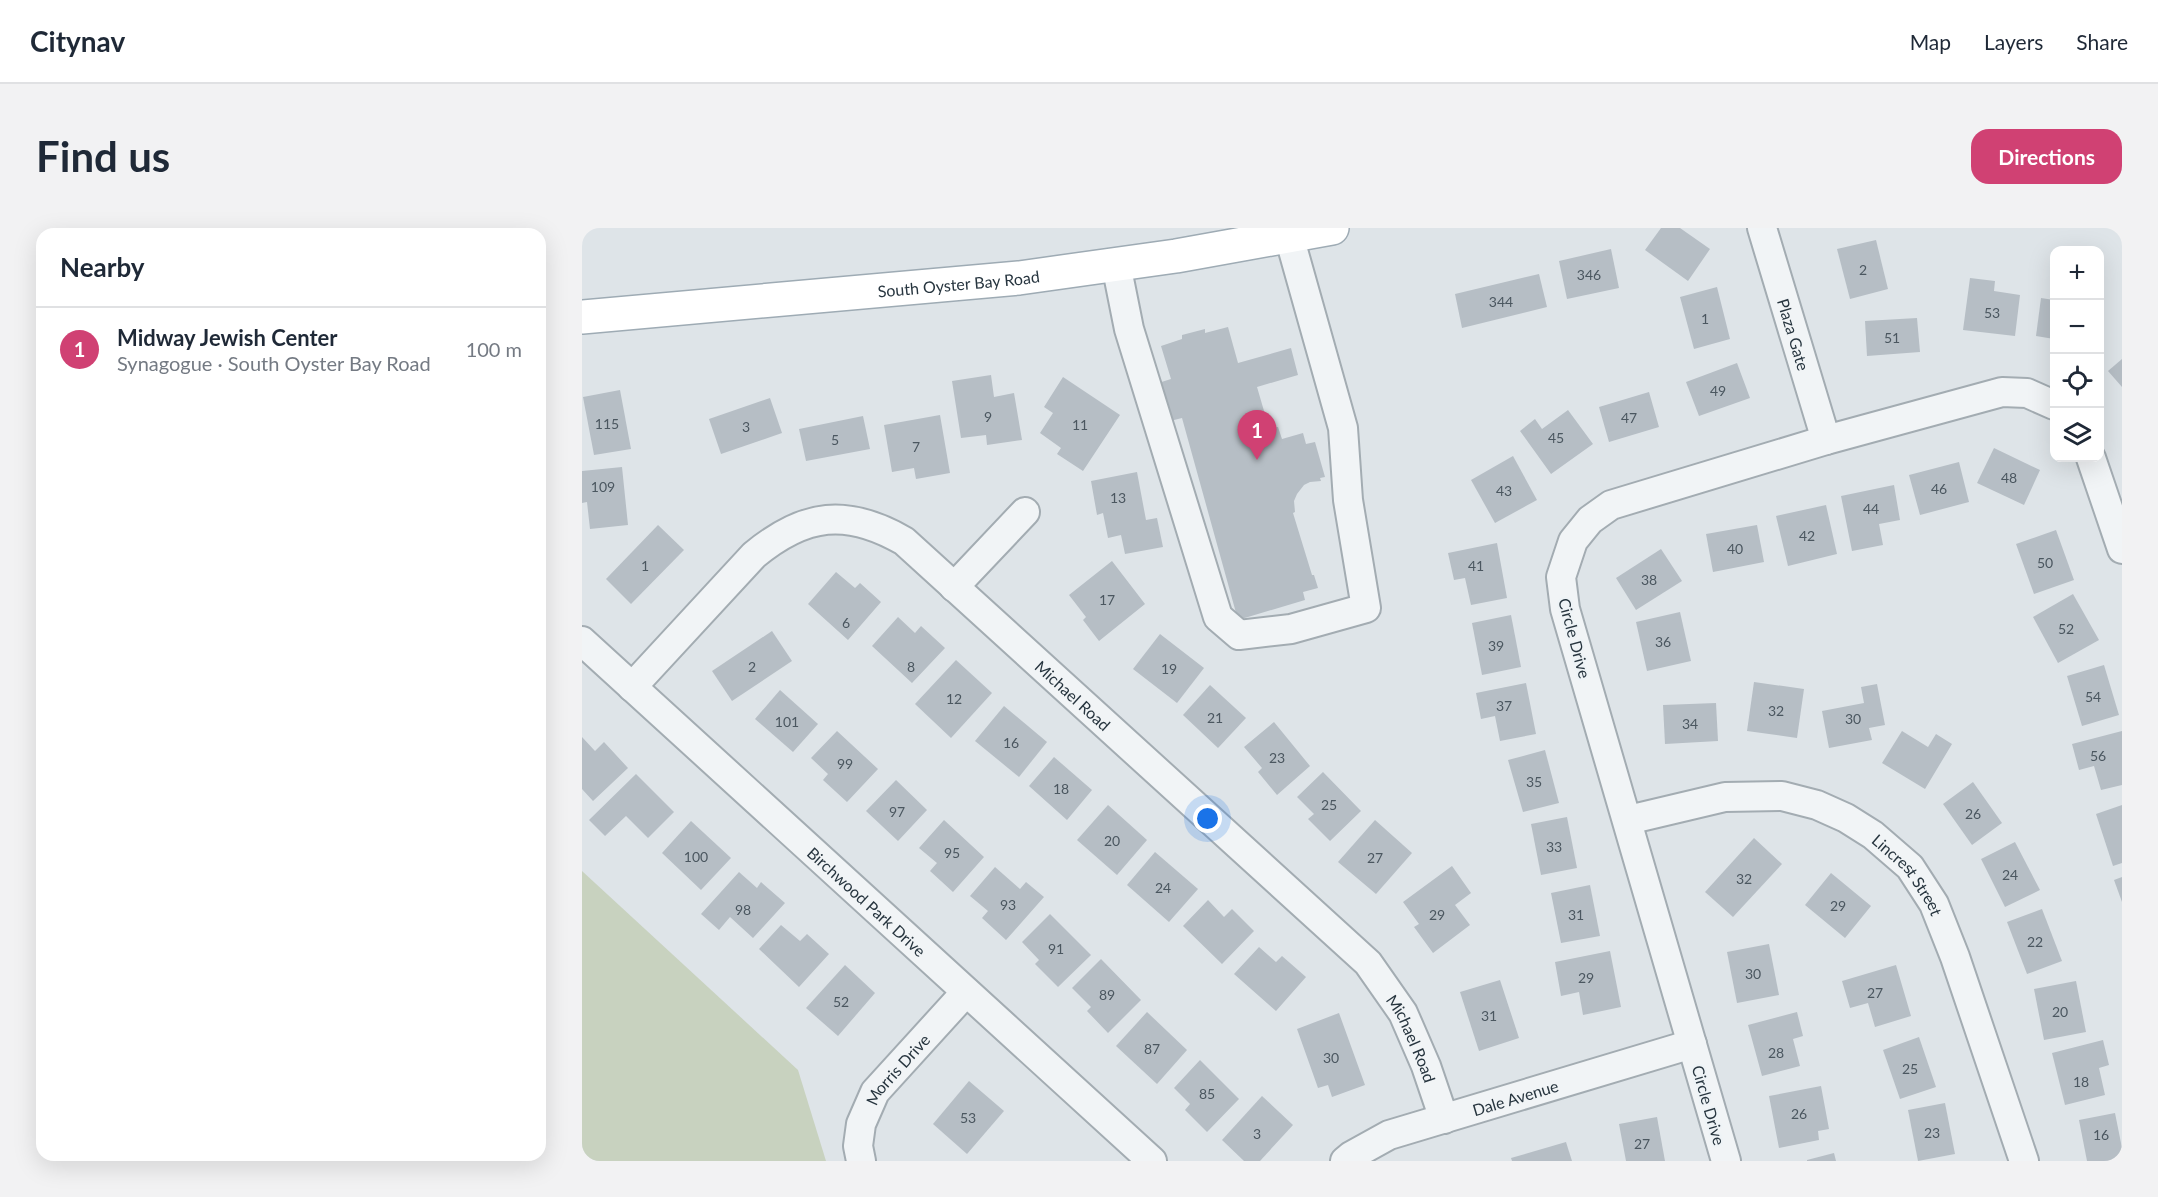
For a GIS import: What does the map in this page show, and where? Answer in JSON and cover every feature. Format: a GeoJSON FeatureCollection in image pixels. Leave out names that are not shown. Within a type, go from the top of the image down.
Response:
{"type":"FeatureCollection","features":[{"type":"Feature","properties":{"kind":"main road","name":"South Oyster Bay Road"},"geometry":{"type":"LineString","coordinates":[[582,317],[1019,278],[1176,256],[1277,234],[1332,228]]}},
{"type":"Feature","properties":{"kind":"street","name":"Plaza Gate"},"geometry":{"type":"LineString","coordinates":[[1762,228],[1826,440]]}},
{"type":"Feature","properties":{"kind":"street"},"geometry":{"type":"LineString","coordinates":[[1116,264],[1129,329],[1218,617],[1239,635],[1291,629],[1366,608],[1348,500],[1343,428],[1277,234]]}},
{"type":"Feature","properties":{"kind":"street","name":"Circle Drive"},"geometry":{"type":"LineString","coordinates":[[1726,1161],[1565,609],[1561,577],[1573,541],[1590,520],[1611,505],[1826,440],[2002,392],[2027,393],[2050,403]]}},
{"type":"Feature","properties":{"kind":"street"},"geometry":{"type":"LineString","coordinates":[[2092,462],[2122,549]]}},
{"type":"Feature","properties":{"kind":"street"},"geometry":{"type":"LineString","coordinates":[[954,587],[1025,512]]}},
{"type":"Feature","properties":{"kind":"street","name":"Michael Road"},"geometry":{"type":"LineString","coordinates":[[632,687],[754,555],[775,538],[796,527],[824,519],[857,520],[886,530],[904,541],[1368,963],[1403,1014],[1426,1066],[1444,1119]]}},
{"type":"Feature","properties":{"kind":"street","name":"Birchwood Park Drive"},"geometry":{"type":"LineString","coordinates":[[582,642],[1152,1161]]}},
{"type":"Feature","properties":{"kind":"street","name":"Lincrest Street"},"geometry":{"type":"LineString","coordinates":[[1628,820],[1725,797],[1782,796],[1817,806],[1845,818],[1874,835],[1910,867],[1934,904],[2024,1161]]}},
{"type":"Feature","properties":{"kind":"street","name":"Morris Drive"},"geometry":{"type":"LineString","coordinates":[[861,1161],[858,1146],[861,1124],[875,1092],[966,992]]}},
{"type":"Feature","properties":{"kind":"street","name":"Dale Avenue"},"geometry":{"type":"LineString","coordinates":[[1345,1161],[1389,1135],[1692,1044]]}},
{"type":"Feature","properties":{"kind":"green space"},"geometry":{"type":"Polygon","coordinates":[[[582,871],[798,1070],[826,1161],[582,1161],[582,871]]]}},
{"type":"Feature","properties":{"kind":"building"},"geometry":{"type":"Polygon","coordinates":[[[1661,228],[1680,228],[1710,249],[1688,281],[1645,250],[1661,228]]]}},
{"type":"Feature","properties":{"kind":"building"},"geometry":{"type":"Polygon","coordinates":[[[1876,240],[1888,289],[1850,299],[1837,249],[1876,240]]]}},
{"type":"Feature","properties":{"kind":"building"},"geometry":{"type":"Polygon","coordinates":[[[1611,249],[1619,288],[1567,299],[1559,261],[1611,249]]]}},
{"type":"Feature","properties":{"kind":"building"},"geometry":{"type":"Polygon","coordinates":[[[1539,274],[1547,307],[1462,328],[1455,294],[1539,274]]]}},
{"type":"Feature","properties":{"kind":"building"},"geometry":{"type":"Polygon","coordinates":[[[1970,278],[1995,281],[1994,291],[2020,295],[2015,336],[1963,330],[1970,278]]]}},
{"type":"Feature","properties":{"kind":"building"},"geometry":{"type":"Polygon","coordinates":[[[1717,287],[1730,339],[1694,349],[1680,297],[1717,287]]]}},
{"type":"Feature","properties":{"kind":"building"},"geometry":{"type":"Polygon","coordinates":[[[2041,298],[2050,299],[2050,338],[2036,336],[2041,298]]]}},
{"type":"Feature","properties":{"kind":"building"},"geometry":{"type":"Polygon","coordinates":[[[1917,318],[1920,352],[1867,356],[1865,321],[1917,318]]]}},
{"type":"Feature","properties":{"kind":"building"},"geometry":{"type":"Polygon","coordinates":[[[1228,327],[1238,363],[1291,348],[1298,375],[1257,387],[1269,428],[1278,427],[1282,439],[1303,433],[1306,444],[1315,442],[1325,477],[1320,478],[1321,481],[1304,485],[1294,501],[1295,512],[1293,513],[1318,588],[1303,592],[1305,600],[1238,620],[1182,418],[1162,423],[1152,385],[1171,379],[1161,346],[1182,339],[1182,335],[1205,329],[1205,333],[1228,327]]]}},
{"type":"Feature","properties":{"kind":"building"},"geometry":{"type":"Polygon","coordinates":[[[2122,359],[2122,387],[2108,371],[2122,359]]]}},
{"type":"Feature","properties":{"kind":"building"},"geometry":{"type":"Polygon","coordinates":[[[1737,363],[1750,398],[1699,416],[1686,382],[1737,363]]]}},
{"type":"Feature","properties":{"kind":"building"},"geometry":{"type":"Polygon","coordinates":[[[991,375],[994,397],[1014,393],[1022,440],[987,445],[986,435],[961,438],[952,381],[991,375]]]}},
{"type":"Feature","properties":{"kind":"building"},"geometry":{"type":"Polygon","coordinates":[[[1063,377],[1120,415],[1083,471],[1057,454],[1061,448],[1040,433],[1053,413],[1044,407],[1063,377]]]}},
{"type":"Feature","properties":{"kind":"building"},"geometry":{"type":"Polygon","coordinates":[[[620,390],[631,449],[594,455],[583,397],[620,390]]]}},
{"type":"Feature","properties":{"kind":"building"},"geometry":{"type":"Polygon","coordinates":[[[1649,392],[1659,427],[1609,442],[1599,407],[1649,392]]]}},
{"type":"Feature","properties":{"kind":"building"},"geometry":{"type":"Polygon","coordinates":[[[770,398],[782,433],[721,454],[709,419],[770,398]]]}},
{"type":"Feature","properties":{"kind":"building"},"geometry":{"type":"Polygon","coordinates":[[[1568,410],[1593,444],[1551,474],[1520,431],[1535,419],[1542,429],[1568,410]]]}},
{"type":"Feature","properties":{"kind":"building"},"geometry":{"type":"Polygon","coordinates":[[[940,415],[950,473],[916,479],[914,468],[892,472],[884,425],[940,415]]]}},
{"type":"Feature","properties":{"kind":"building"},"geometry":{"type":"Polygon","coordinates":[[[863,416],[870,449],[806,461],[799,429],[863,416]]]}},
{"type":"Feature","properties":{"kind":"building"},"geometry":{"type":"Polygon","coordinates":[[[1994,448],[2040,470],[2024,505],[1977,483],[1994,448]]]}},
{"type":"Feature","properties":{"kind":"building"},"geometry":{"type":"Polygon","coordinates":[[[1513,456],[1537,500],[1495,523],[1471,480],[1513,456]]]}},
{"type":"Feature","properties":{"kind":"building"},"geometry":{"type":"Polygon","coordinates":[[[1959,462],[1969,502],[1920,515],[1909,475],[1959,462]]]}},
{"type":"Feature","properties":{"kind":"building"},"geometry":{"type":"Polygon","coordinates":[[[622,467],[628,525],[590,529],[587,502],[582,503],[582,471],[622,467]]]}},
{"type":"Feature","properties":{"kind":"building"},"geometry":{"type":"Polygon","coordinates":[[[1137,472],[1146,520],[1157,518],[1163,547],[1125,554],[1121,535],[1108,538],[1103,513],[1097,515],[1091,481],[1137,472]]]}},
{"type":"Feature","properties":{"kind":"building"},"geometry":{"type":"Polygon","coordinates":[[[1894,485],[1900,520],[1879,524],[1883,545],[1852,551],[1841,496],[1894,485]]]}},
{"type":"Feature","properties":{"kind":"building"},"geometry":{"type":"Polygon","coordinates":[[[1826,505],[1837,554],[1788,566],[1776,516],[1826,505]]]}},
{"type":"Feature","properties":{"kind":"building"},"geometry":{"type":"Polygon","coordinates":[[[658,525],[684,550],[631,604],[606,579],[658,525]]]}},
{"type":"Feature","properties":{"kind":"building"},"geometry":{"type":"Polygon","coordinates":[[[1757,525],[1764,562],[1713,572],[1706,534],[1757,525]]]}},
{"type":"Feature","properties":{"kind":"building"},"geometry":{"type":"Polygon","coordinates":[[[2056,530],[2074,580],[2034,594],[2016,544],[2056,530]]]}},
{"type":"Feature","properties":{"kind":"building"},"geometry":{"type":"Polygon","coordinates":[[[1497,543],[1507,598],[1471,605],[1465,578],[1454,580],[1448,553],[1497,543]]]}},
{"type":"Feature","properties":{"kind":"building"},"geometry":{"type":"Polygon","coordinates":[[[1661,549],[1682,581],[1636,610],[1616,578],[1661,549]]]}},
{"type":"Feature","properties":{"kind":"building"},"geometry":{"type":"Polygon","coordinates":[[[1112,561],[1145,604],[1099,641],[1083,620],[1086,617],[1069,595],[1112,561]]]}},
{"type":"Feature","properties":{"kind":"building"},"geometry":{"type":"Polygon","coordinates":[[[836,572],[855,588],[860,583],[881,602],[848,640],[808,604],[836,572]]]}},
{"type":"Feature","properties":{"kind":"building"},"geometry":{"type":"Polygon","coordinates":[[[2073,594],[2099,640],[2058,663],[2033,617],[2073,594]]]}},
{"type":"Feature","properties":{"kind":"building"},"geometry":{"type":"Polygon","coordinates":[[[1680,612],[1691,661],[1647,671],[1636,622],[1680,612]]]}},
{"type":"Feature","properties":{"kind":"building"},"geometry":{"type":"Polygon","coordinates":[[[1511,615],[1521,667],[1482,675],[1472,623],[1511,615]]]}},
{"type":"Feature","properties":{"kind":"building"},"geometry":{"type":"Polygon","coordinates":[[[898,617],[915,633],[921,626],[945,648],[912,683],[872,646],[898,617]]]}},
{"type":"Feature","properties":{"kind":"building"},"geometry":{"type":"Polygon","coordinates":[[[772,631],[792,661],[732,701],[712,671],[772,631]]]}},
{"type":"Feature","properties":{"kind":"building"},"geometry":{"type":"Polygon","coordinates":[[[1160,634],[1204,668],[1177,703],[1133,669],[1160,634]]]}},
{"type":"Feature","properties":{"kind":"building"},"geometry":{"type":"Polygon","coordinates":[[[956,660],[992,693],[951,738],[915,704],[956,660]]]}},
{"type":"Feature","properties":{"kind":"building"},"geometry":{"type":"Polygon","coordinates":[[[2104,665],[2119,715],[2082,726],[2067,676],[2104,665]]]}},
{"type":"Feature","properties":{"kind":"building"},"geometry":{"type":"Polygon","coordinates":[[[1754,682],[1804,689],[1797,738],[1747,731],[1754,682]]]}},
{"type":"Feature","properties":{"kind":"building"},"geometry":{"type":"Polygon","coordinates":[[[1526,683],[1536,734],[1500,741],[1495,716],[1481,719],[1476,693],[1526,683]]]}},
{"type":"Feature","properties":{"kind":"building"},"geometry":{"type":"Polygon","coordinates":[[[1877,684],[1885,725],[1869,728],[1872,740],[1829,748],[1822,711],[1864,703],[1861,687],[1877,684]]]}},
{"type":"Feature","properties":{"kind":"building"},"geometry":{"type":"Polygon","coordinates":[[[1210,685],[1246,718],[1218,748],[1183,715],[1210,685]]]}},
{"type":"Feature","properties":{"kind":"building"},"geometry":{"type":"Polygon","coordinates":[[[780,690],[818,724],[793,752],[755,719],[780,690]]]}},
{"type":"Feature","properties":{"kind":"building"},"geometry":{"type":"Polygon","coordinates":[[[1716,703],[1718,741],[1665,744],[1663,705],[1716,703]]]}},
{"type":"Feature","properties":{"kind":"building"},"geometry":{"type":"Polygon","coordinates":[[[1004,706],[1047,742],[1019,777],[975,741],[1004,706]]]}},
{"type":"Feature","properties":{"kind":"building"},"geometry":{"type":"Polygon","coordinates":[[[1274,722],[1310,766],[1277,795],[1258,772],[1262,768],[1244,747],[1274,722]]]}},
{"type":"Feature","properties":{"kind":"building"},"geometry":{"type":"Polygon","coordinates":[[[837,731],[878,769],[847,802],[823,780],[828,774],[811,758],[837,731]]]}},
{"type":"Feature","properties":{"kind":"building"},"geometry":{"type":"Polygon","coordinates":[[[1902,731],[1928,747],[1936,734],[1952,744],[1925,789],[1882,763],[1902,731]]]}},
{"type":"Feature","properties":{"kind":"building"},"geometry":{"type":"Polygon","coordinates":[[[2122,731],[2122,785],[2101,790],[2094,766],[2079,770],[2072,744],[2122,731]]]}},
{"type":"Feature","properties":{"kind":"building"},"geometry":{"type":"Polygon","coordinates":[[[582,737],[595,751],[604,742],[628,768],[593,801],[582,789],[582,737]]]}},
{"type":"Feature","properties":{"kind":"building"},"geometry":{"type":"Polygon","coordinates":[[[1545,750],[1559,803],[1523,812],[1508,760],[1545,750]]]}},
{"type":"Feature","properties":{"kind":"building"},"geometry":{"type":"Polygon","coordinates":[[[1054,757],[1092,790],[1067,820],[1029,786],[1054,757]]]}},
{"type":"Feature","properties":{"kind":"building"},"geometry":{"type":"Polygon","coordinates":[[[1323,772],[1361,811],[1330,841],[1308,819],[1314,814],[1297,797],[1323,772]]]}},
{"type":"Feature","properties":{"kind":"building"},"geometry":{"type":"Polygon","coordinates":[[[636,774],[674,812],[648,838],[626,816],[605,836],[589,820],[636,774]]]}},
{"type":"Feature","properties":{"kind":"building"},"geometry":{"type":"Polygon","coordinates":[[[896,780],[927,810],[898,841],[866,811],[896,780]]]}},
{"type":"Feature","properties":{"kind":"building"},"geometry":{"type":"Polygon","coordinates":[[[1973,782],[2002,823],[1972,845],[1943,804],[1973,782]]]}},
{"type":"Feature","properties":{"kind":"building"},"geometry":{"type":"Polygon","coordinates":[[[1108,805],[1147,840],[1117,875],[1077,840],[1108,805]]]}},
{"type":"Feature","properties":{"kind":"building"},"geometry":{"type":"Polygon","coordinates":[[[2122,805],[2122,863],[2113,866],[2096,814],[2122,805]]]}},
{"type":"Feature","properties":{"kind":"building"},"geometry":{"type":"Polygon","coordinates":[[[1567,817],[1577,868],[1541,875],[1531,824],[1567,817]]]}},
{"type":"Feature","properties":{"kind":"building"},"geometry":{"type":"Polygon","coordinates":[[[944,820],[984,857],[953,892],[930,871],[937,863],[919,848],[944,820]]]}},
{"type":"Feature","properties":{"kind":"building"},"geometry":{"type":"Polygon","coordinates":[[[1375,820],[1412,853],[1376,894],[1338,862],[1375,820]]]}},
{"type":"Feature","properties":{"kind":"building"},"geometry":{"type":"Polygon","coordinates":[[[691,821],[731,858],[701,890],[662,853],[691,821]]]}},
{"type":"Feature","properties":{"kind":"building"},"geometry":{"type":"Polygon","coordinates":[[[1754,838],[1782,864],[1733,917],[1705,892],[1754,838]]]}},
{"type":"Feature","properties":{"kind":"building"},"geometry":{"type":"Polygon","coordinates":[[[2015,842],[2040,890],[2005,907],[1981,859],[2015,842]]]}},
{"type":"Feature","properties":{"kind":"building"},"geometry":{"type":"Polygon","coordinates":[[[1155,852],[1198,889],[1169,922],[1127,885],[1155,852]]]}},
{"type":"Feature","properties":{"kind":"building"},"geometry":{"type":"Polygon","coordinates":[[[1452,866],[1471,893],[1455,905],[1470,925],[1433,953],[1414,927],[1419,924],[1403,902],[1452,866]]]}},
{"type":"Feature","properties":{"kind":"building"},"geometry":{"type":"Polygon","coordinates":[[[995,867],[1020,889],[1026,882],[1044,897],[1006,940],[982,918],[988,911],[970,896],[995,867]]]}},
{"type":"Feature","properties":{"kind":"building"},"geometry":{"type":"Polygon","coordinates":[[[739,872],[757,888],[761,882],[785,903],[753,938],[730,917],[719,930],[701,914],[739,872]]]}},
{"type":"Feature","properties":{"kind":"building"},"geometry":{"type":"Polygon","coordinates":[[[1831,873],[1871,906],[1845,938],[1805,905],[1831,873]]]}},
{"type":"Feature","properties":{"kind":"building"},"geometry":{"type":"Polygon","coordinates":[[[2122,877],[2122,902],[2114,880],[2122,877]]]}},
{"type":"Feature","properties":{"kind":"building"},"geometry":{"type":"Polygon","coordinates":[[[1590,885],[1600,936],[1561,943],[1551,893],[1590,885]]]}},
{"type":"Feature","properties":{"kind":"building"},"geometry":{"type":"Polygon","coordinates":[[[1208,900],[1224,917],[1232,909],[1254,931],[1222,964],[1183,926],[1208,900]]]}},
{"type":"Feature","properties":{"kind":"building"},"geometry":{"type":"Polygon","coordinates":[[[2042,909],[2062,961],[2027,974],[2007,922],[2042,909]]]}},
{"type":"Feature","properties":{"kind":"building"},"geometry":{"type":"Polygon","coordinates":[[[1050,914],[1091,955],[1058,987],[1035,964],[1039,960],[1022,942],[1050,914]]]}},
{"type":"Feature","properties":{"kind":"building"},"geometry":{"type":"Polygon","coordinates":[[[781,925],[800,941],[807,934],[829,954],[799,987],[759,949],[781,925]]]}},
{"type":"Feature","properties":{"kind":"building"},"geometry":{"type":"Polygon","coordinates":[[[1769,944],[1779,995],[1737,1003],[1727,952],[1769,944]]]}},
{"type":"Feature","properties":{"kind":"building"},"geometry":{"type":"Polygon","coordinates":[[[1259,947],[1276,962],[1282,956],[1306,977],[1276,1011],[1234,974],[1259,947]]]}},
{"type":"Feature","properties":{"kind":"building"},"geometry":{"type":"Polygon","coordinates":[[[1610,951],[1621,1007],[1583,1015],[1579,992],[1561,996],[1555,962],[1610,951]]]}},
{"type":"Feature","properties":{"kind":"building"},"geometry":{"type":"Polygon","coordinates":[[[1101,959],[1141,1000],[1108,1033],[1087,1011],[1091,1007],[1072,988],[1101,959]]]}},
{"type":"Feature","properties":{"kind":"building"},"geometry":{"type":"Polygon","coordinates":[[[845,965],[875,993],[838,1036],[806,1008],[845,965]]]}},
{"type":"Feature","properties":{"kind":"building"},"geometry":{"type":"Polygon","coordinates":[[[1896,965],[1911,1016],[1875,1027],[1868,1003],[1850,1008],[1842,981],[1896,965]]]}},
{"type":"Feature","properties":{"kind":"building"},"geometry":{"type":"Polygon","coordinates":[[[1500,980],[1519,1038],[1479,1051],[1460,992],[1500,980]]]}},
{"type":"Feature","properties":{"kind":"building"},"geometry":{"type":"Polygon","coordinates":[[[2076,981],[2086,1032],[2044,1040],[2034,989],[2076,981]]]}},
{"type":"Feature","properties":{"kind":"building"},"geometry":{"type":"Polygon","coordinates":[[[1147,1012],[1187,1050],[1157,1084],[1116,1046],[1147,1012]]]}},
{"type":"Feature","properties":{"kind":"building"},"geometry":{"type":"Polygon","coordinates":[[[1797,1012],[1803,1036],[1793,1039],[1800,1066],[1762,1076],[1748,1025],[1797,1012]]]}},
{"type":"Feature","properties":{"kind":"building"},"geometry":{"type":"Polygon","coordinates":[[[1339,1013],[1365,1085],[1332,1097],[1328,1085],[1318,1088],[1297,1029],[1339,1013]]]}},
{"type":"Feature","properties":{"kind":"building"},"geometry":{"type":"Polygon","coordinates":[[[1919,1037],[1936,1087],[1900,1099],[1883,1050],[1919,1037]]]}},
{"type":"Feature","properties":{"kind":"building"},"geometry":{"type":"Polygon","coordinates":[[[2103,1040],[2109,1065],[2099,1068],[2105,1095],[2065,1105],[2052,1053],[2103,1040]]]}},
{"type":"Feature","properties":{"kind":"building"},"geometry":{"type":"Polygon","coordinates":[[[1200,1060],[1239,1099],[1207,1132],[1185,1110],[1190,1104],[1174,1088],[1200,1060]]]}},
{"type":"Feature","properties":{"kind":"building"},"geometry":{"type":"Polygon","coordinates":[[[969,1081],[1004,1111],[967,1154],[933,1124],[969,1081]]]}},
{"type":"Feature","properties":{"kind":"building"},"geometry":{"type":"Polygon","coordinates":[[[1821,1086],[1829,1129],[1818,1131],[1819,1140],[1779,1148],[1769,1096],[1821,1086]]]}},
{"type":"Feature","properties":{"kind":"building"},"geometry":{"type":"Polygon","coordinates":[[[1262,1096],[1293,1125],[1260,1161],[1244,1161],[1222,1140],[1262,1096]]]}},
{"type":"Feature","properties":{"kind":"building"},"geometry":{"type":"Polygon","coordinates":[[[1945,1103],[1955,1154],[1918,1161],[1908,1110],[1945,1103]]]}},
{"type":"Feature","properties":{"kind":"building"},"geometry":{"type":"Polygon","coordinates":[[[2115,1113],[2122,1148],[2122,1161],[2087,1161],[2079,1120],[2115,1113]]]}},
{"type":"Feature","properties":{"kind":"building"},"geometry":{"type":"Polygon","coordinates":[[[1657,1117],[1665,1161],[1626,1161],[1619,1124],[1657,1117]]]}},
{"type":"Feature","properties":{"kind":"building"},"geometry":{"type":"Polygon","coordinates":[[[1566,1142],[1572,1161],[1512,1161],[1511,1158],[1566,1142]]]}},
{"type":"Feature","properties":{"kind":"building"},"geometry":{"type":"Polygon","coordinates":[[[1834,1153],[1836,1161],[1807,1161],[1807,1160],[1834,1153]]]}},
{"type":"Feature","properties":{"kind":"place","name":"Midway Jewish Center"},"geometry":{"type":"Point","coordinates":[1257,460]}}]}
